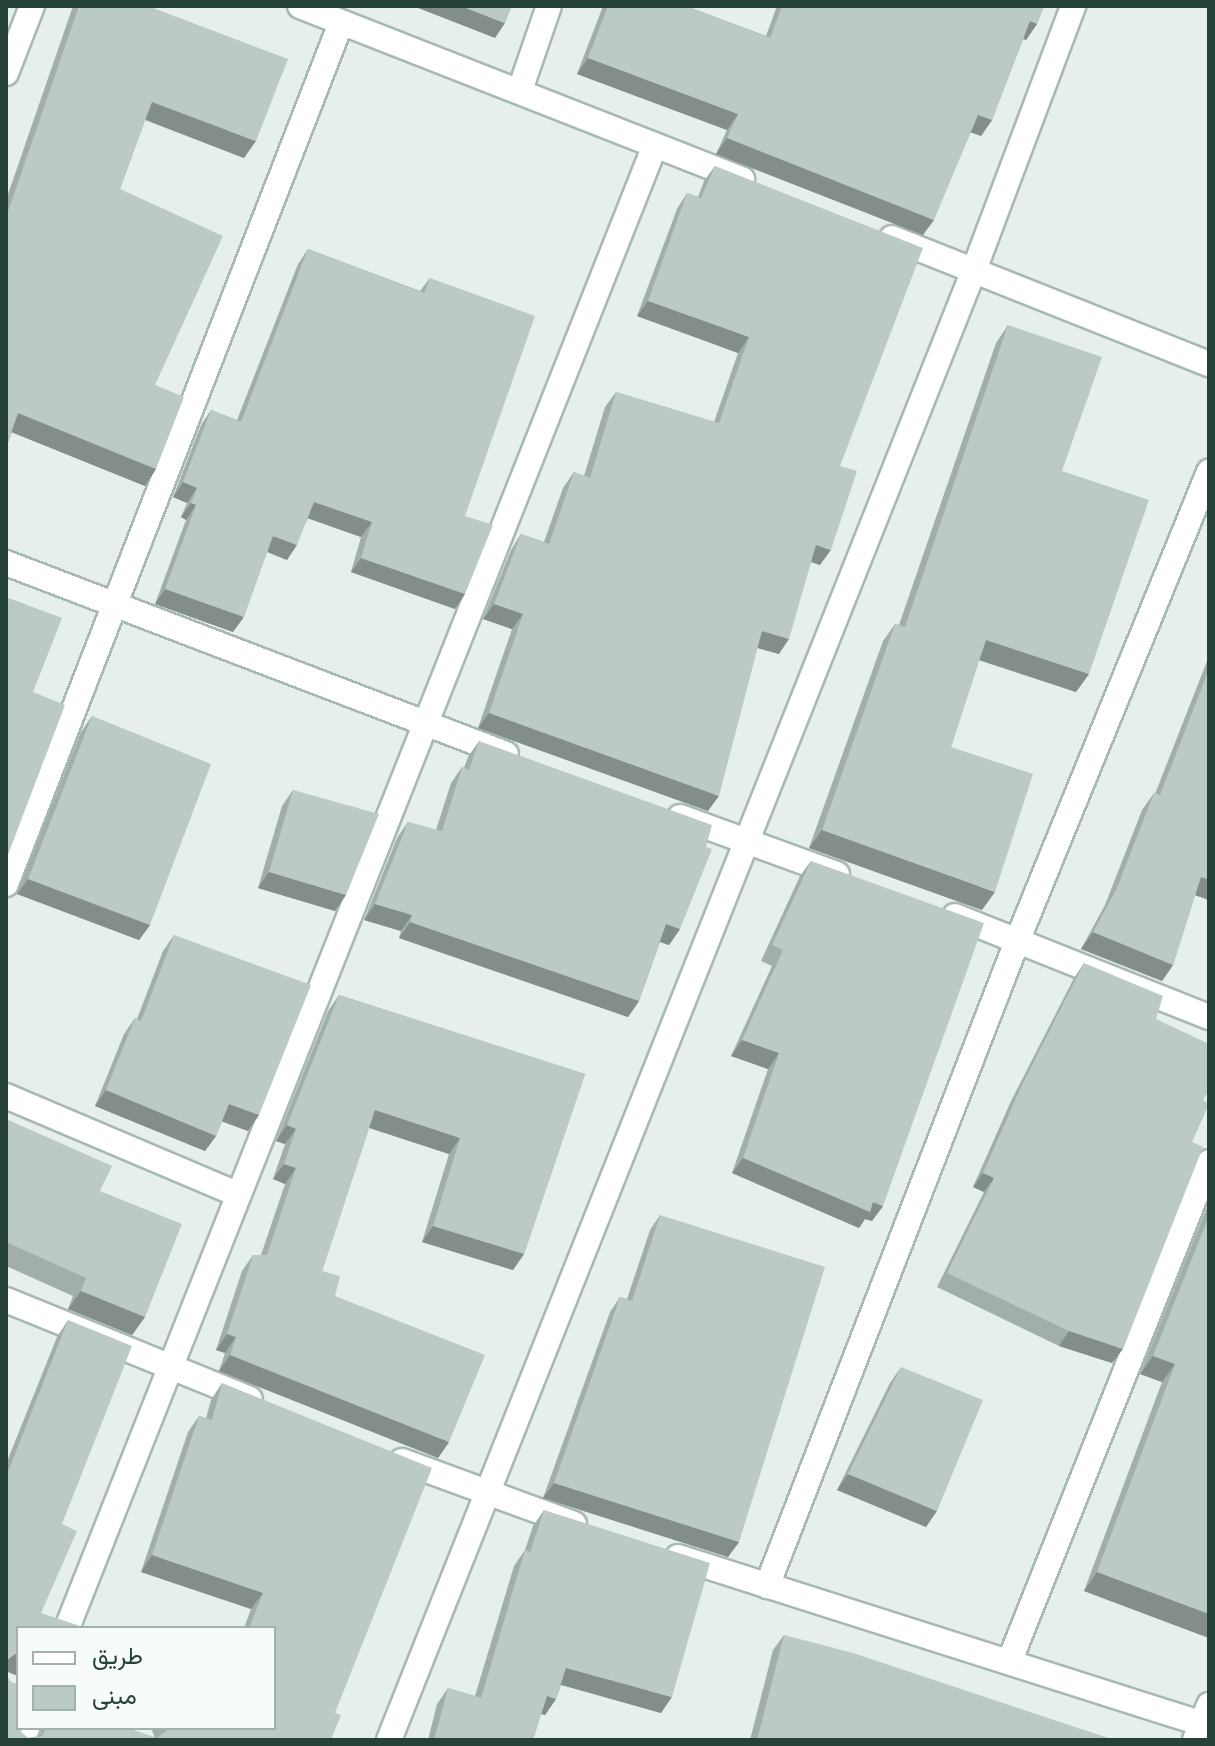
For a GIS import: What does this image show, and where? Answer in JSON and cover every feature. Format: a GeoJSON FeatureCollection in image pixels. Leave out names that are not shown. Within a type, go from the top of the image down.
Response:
{"type":"FeatureCollection","features":[{"type":"Feature","properties":{"kind":"street"},"geometry":{"type":"LineString","coordinates":[[6,73],[32,6]]}},
{"type":"Feature","properties":{"kind":"street"},"geometry":{"type":"LineString","coordinates":[[300,6],[771,191]]}},
{"type":"Feature","properties":{"kind":"street"},"geometry":{"type":"LineString","coordinates":[[520,90],[549,6]]}},
{"type":"Feature","properties":{"kind":"street"},"geometry":{"type":"LineString","coordinates":[[389,1740],[488,1496],[744,840],[974,270],[1073,6]]}},
{"type":"Feature","properties":{"kind":"street"},"geometry":{"type":"LineString","coordinates":[[6,884],[111,604],[341,23]]}},
{"type":"Feature","properties":{"kind":"street"},"geometry":{"type":"LineString","coordinates":[[68,1626],[655,145]]}},
{"type":"Feature","properties":{"kind":"street"},"geometry":{"type":"LineString","coordinates":[[872,231],[1209,364]]}},
{"type":"Feature","properties":{"kind":"street"},"geometry":{"type":"LineString","coordinates":[[767,1586],[1018,939],[1209,472]]}},
{"type":"Feature","properties":{"kind":"street"},"geometry":{"type":"LineString","coordinates":[[6,563],[528,762]]}},
{"type":"Feature","properties":{"kind":"street"},"geometry":{"type":"LineString","coordinates":[[658,809],[860,882]]}},
{"type":"Feature","properties":{"kind":"street"},"geometry":{"type":"LineString","coordinates":[[932,908],[1018,939],[1209,1017]]}},
{"type":"Feature","properties":{"kind":"street"},"geometry":{"type":"LineString","coordinates":[[6,1096],[237,1194]]}},
{"type":"Feature","properties":{"kind":"street"},"geometry":{"type":"LineString","coordinates":[[1010,1660],[1209,1162]]}},
{"type":"Feature","properties":{"kind":"street"},"geometry":{"type":"LineString","coordinates":[[6,1300],[272,1408]]}},
{"type":"Feature","properties":{"kind":"street"},"geometry":{"type":"LineString","coordinates":[[373,1449],[488,1496],[605,1534]]}},
{"type":"Feature","properties":{"kind":"street"},"geometry":{"type":"LineString","coordinates":[[649,1548],[1204,1724]]}},
{"type":"Feature","properties":{"kind":"building"},"geometry":{"type":"Polygon","coordinates":[[[79,6],[148,6],[288,59],[256,141],[152,102],[120,189],[223,236],[155,385],[184,397],[156,469],[18,413],[6,448],[6,217],[79,6]]]}},
{"type":"Feature","properties":{"kind":"building"},"geometry":{"type":"Polygon","coordinates":[[[461,6],[512,6],[505,23],[461,6]]]}},
{"type":"Feature","properties":{"kind":"building"},"geometry":{"type":"Polygon","coordinates":[[[608,6],[686,6],[770,38],[782,6],[1044,6],[1037,24],[1030,21],[992,120],[978,115],[934,220],[727,138],[738,114],[588,58],[608,6]]]}},
{"type":"Feature","properties":{"kind":"building"},"geometry":{"type":"Polygon","coordinates":[[[715,166],[923,248],[840,466],[857,471],[831,550],[816,545],[789,639],[762,631],[719,796],[489,713],[523,614],[494,604],[521,534],[549,544],[574,472],[590,478],[616,392],[719,423],[749,337],[648,301],[687,193],[701,198],[715,166]]]}},
{"type":"Feature","properties":{"kind":"building"},"geometry":{"type":"Polygon","coordinates":[[[308,249],[424,293],[430,278],[535,316],[465,516],[493,525],[465,594],[361,558],[372,522],[314,502],[297,545],[273,536],[244,617],[165,589],[196,505],[191,503],[197,488],[183,482],[211,410],[241,422],[308,249]]]}},
{"type":"Feature","properties":{"kind":"building"},"geometry":{"type":"Polygon","coordinates":[[[1008,325],[1102,357],[1062,471],[1149,500],[1089,674],[986,640],[951,747],[1033,774],[995,892],[822,830],[895,624],[905,627],[1008,325]]]}},
{"type":"Feature","properties":{"kind":"building"},"geometry":{"type":"Polygon","coordinates":[[[6,597],[62,618],[33,692],[65,705],[6,860],[6,597]]]}},
{"type":"Feature","properties":{"kind":"building"},"geometry":{"type":"Polygon","coordinates":[[[1209,669],[1209,880],[1201,877],[1173,965],[1093,932],[1117,888],[1154,793],[1160,795],[1209,669]]]}},
{"type":"Feature","properties":{"kind":"building"},"geometry":{"type":"Polygon","coordinates":[[[92,716],[211,764],[150,925],[28,879],[92,716]]]}},
{"type":"Feature","properties":{"kind":"building"},"geometry":{"type":"Polygon","coordinates":[[[479,741],[712,825],[706,847],[712,849],[680,929],[666,924],[639,1001],[410,922],[412,915],[375,904],[408,822],[442,831],[462,767],[469,770],[479,741]]]}},
{"type":"Feature","properties":{"kind":"building"},"geometry":{"type":"Polygon","coordinates":[[[293,790],[379,814],[346,895],[269,872],[293,790]]]}},
{"type":"Feature","properties":{"kind":"building"},"geometry":{"type":"Polygon","coordinates":[[[811,861],[984,923],[883,1206],[873,1202],[870,1212],[743,1158],[779,1053],[742,1040],[783,950],[772,945],[811,861]]]}},
{"type":"Feature","properties":{"kind":"building"},"geometry":{"type":"Polygon","coordinates":[[[174,935],[311,985],[259,1115],[229,1104],[216,1136],[106,1090],[135,1018],[141,1021],[174,935]]]}},
{"type":"Feature","properties":{"kind":"building"},"geometry":{"type":"Polygon","coordinates":[[[1084,963],[1163,996],[1156,1019],[1209,1044],[1209,1090],[1203,1100],[1209,1104],[1192,1142],[1203,1147],[1123,1349],[1069,1331],[947,1273],[994,1178],[983,1173],[1021,1087],[1084,963]]]}},
{"type":"Feature","properties":{"kind":"building"},"geometry":{"type":"Polygon","coordinates":[[[339,995],[585,1074],[524,1254],[433,1226],[460,1138],[375,1110],[322,1271],[340,1276],[335,1296],[485,1355],[449,1442],[230,1355],[236,1337],[227,1334],[253,1255],[267,1255],[296,1168],[284,1164],[296,1129],[287,1125],[339,995]]]}},
{"type":"Feature","properties":{"kind":"building"},"geometry":{"type":"Polygon","coordinates":[[[6,1119],[112,1166],[100,1191],[182,1224],[145,1317],[81,1291],[86,1278],[6,1242],[6,1119]]]}},
{"type":"Feature","properties":{"kind":"building"},"geometry":{"type":"Polygon","coordinates":[[[660,1215],[825,1267],[739,1542],[554,1483],[620,1297],[632,1301],[660,1215]]]}},
{"type":"Feature","properties":{"kind":"building"},"geometry":{"type":"Polygon","coordinates":[[[1209,1216],[1209,1614],[1097,1572],[1175,1364],[1153,1356],[1209,1216]]]}},
{"type":"Feature","properties":{"kind":"building"},"geometry":{"type":"Polygon","coordinates":[[[68,1320],[132,1346],[62,1524],[77,1531],[41,1613],[80,1626],[16,1626],[16,1654],[6,1661],[6,1477],[68,1320]]]}},
{"type":"Feature","properties":{"kind":"building"},"geometry":{"type":"Polygon","coordinates":[[[901,1367],[983,1400],[937,1511],[848,1474],[901,1367]]]}},
{"type":"Feature","properties":{"kind":"building"},"geometry":{"type":"Polygon","coordinates":[[[222,1383],[432,1468],[335,1713],[341,1715],[331,1740],[6,1740],[6,1675],[16,1683],[16,1730],[22,1730],[28,1738],[42,1736],[45,1730],[133,1730],[157,1738],[167,1730],[276,1730],[276,1626],[250,1626],[263,1593],[152,1555],[199,1416],[212,1420],[222,1383]]]}},
{"type":"Feature","properties":{"kind":"building"},"geometry":{"type":"Polygon","coordinates":[[[544,1510],[710,1563],[672,1697],[566,1668],[556,1699],[547,1696],[533,1740],[434,1740],[448,1688],[481,1698],[525,1550],[530,1552],[544,1510]]]}},
{"type":"Feature","properties":{"kind":"building"},"geometry":{"type":"Polygon","coordinates":[[[784,1635],[853,1653],[1114,1740],[757,1740],[784,1635]]]}}]}
